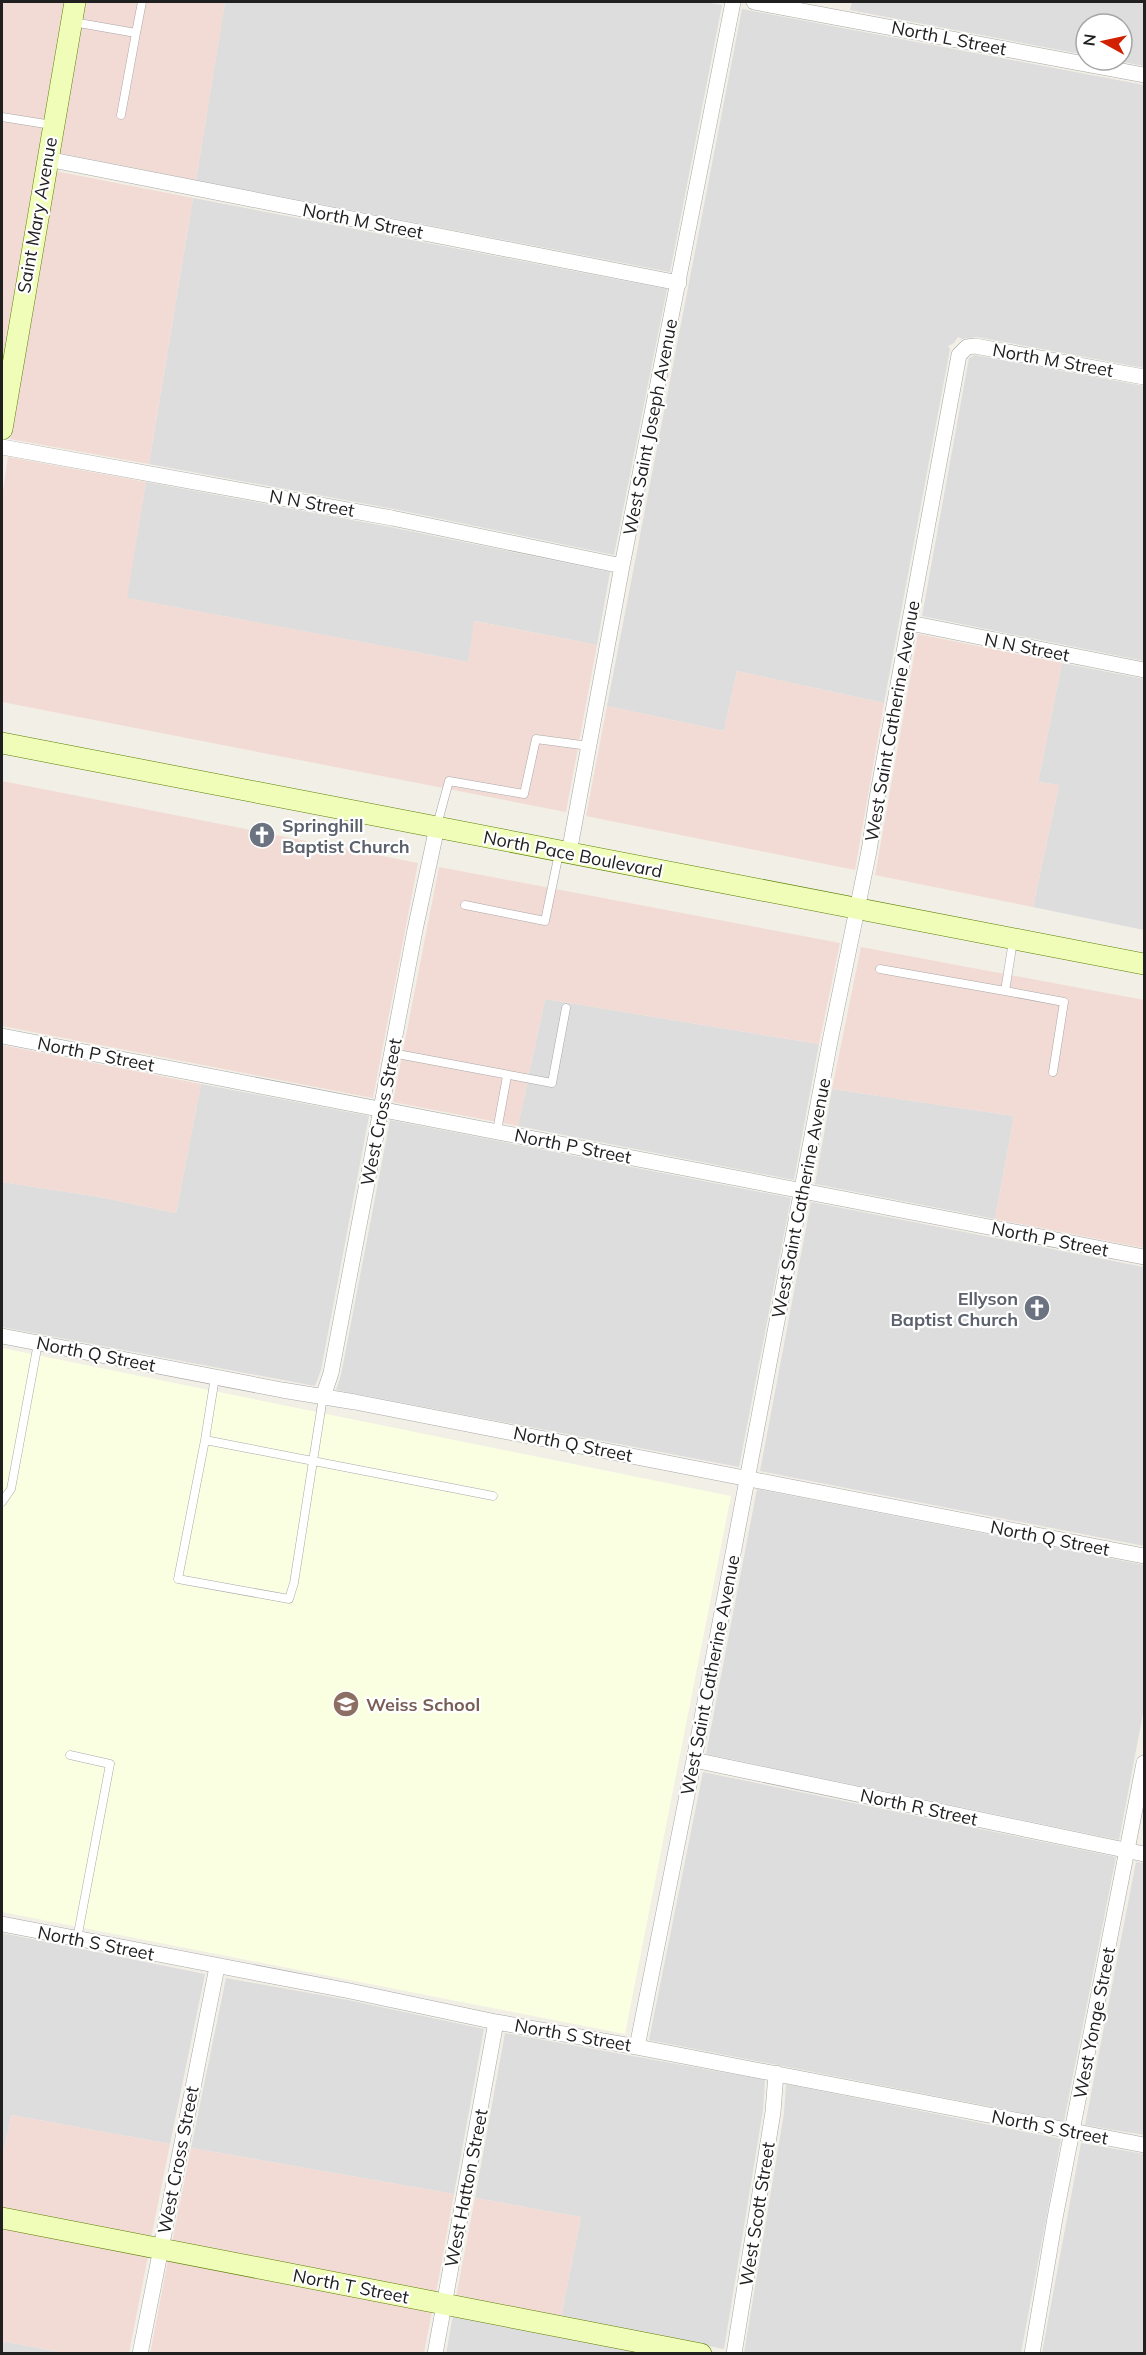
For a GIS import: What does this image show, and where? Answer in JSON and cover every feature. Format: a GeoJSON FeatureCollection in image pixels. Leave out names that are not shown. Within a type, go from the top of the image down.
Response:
{"type":"FeatureCollection","features":[{"type":"Feature","properties":{"kind":"main road","name":"Saint Mary Avenue"},"geometry":{"type":"LineString","coordinates":[[2,429],[73,12]]}},
{"type":"Feature","properties":{"kind":"main road","name":"North Pace Boulevard"},"geometry":{"type":"LineString","coordinates":[[2,742],[1144,964]]}},
{"type":"Feature","properties":{"kind":"main road","name":"North T Street"},"geometry":{"type":"LineString","coordinates":[[2,2218],[701,2354]]}},
{"type":"Feature","properties":{"kind":"street","name":"West Saint Joseph Avenue"},"geometry":{"type":"LineString","coordinates":[[564,852],[589,746],[622,566],[733,2]]}},
{"type":"Feature","properties":{"kind":"street","name":"North L Street"},"geometry":{"type":"LineString","coordinates":[[754,2],[839,9],[1144,75]]}},
{"type":"Feature","properties":{"kind":"street","name":"North M Street"},"geometry":{"type":"LineString","coordinates":[[47,159],[679,282]]}},
{"type":"Feature","properties":{"kind":"street","name":"North M Street"},"geometry":{"type":"LineString","coordinates":[[962,349],[975,346],[1144,377]]}},
{"type":"Feature","properties":{"kind":"street","name":"West Saint Catherine Avenue"},"geometry":{"type":"LineString","coordinates":[[637,2047],[858,909],[959,355],[962,349]]}},
{"type":"Feature","properties":{"kind":"street","name":"N N Street"},"geometry":{"type":"LineString","coordinates":[[2,447],[392,518],[622,566]]}},
{"type":"Feature","properties":{"kind":"street","name":"N N Street"},"geometry":{"type":"LineString","coordinates":[[910,623],[1144,670]]}},
{"type":"Feature","properties":{"kind":"street","name":"West Cross Street"},"geometry":{"type":"LineString","coordinates":[[323,1397],[331,1373],[436,827]]}},
{"type":"Feature","properties":{"kind":"street","name":"North P Street"},"geometry":{"type":"LineString","coordinates":[[2,1036],[1144,1257]]}},
{"type":"Feature","properties":{"kind":"street","name":"North Q Street"},"geometry":{"type":"LineString","coordinates":[[2,1336],[1144,1556]]}},
{"type":"Feature","properties":{"kind":"street","name":"North R Street"},"geometry":{"type":"LineString","coordinates":[[694,1761],[1144,1854]]}},
{"type":"Feature","properties":{"kind":"street","name":"West Yonge Street"},"geometry":{"type":"LineString","coordinates":[[1032,2354],[1144,1763]]}},
{"type":"Feature","properties":{"kind":"street","name":"North S Street"},"geometry":{"type":"LineString","coordinates":[[2,1924],[350,1991],[496,2022],[776,2073],[1144,2145]]}},
{"type":"Feature","properties":{"kind":"street","name":"West Cross Street"},"geometry":{"type":"LineString","coordinates":[[140,2354],[217,1967]]}},
{"type":"Feature","properties":{"kind":"street","name":"West Hatton Street"},"geometry":{"type":"LineString","coordinates":[[435,2354],[496,2022]]}},
{"type":"Feature","properties":{"kind":"street","name":"West Scott Street"},"geometry":{"type":"LineString","coordinates":[[734,2354],[773,2112],[776,2073]]}},
{"type":"Feature","properties":{"kind":"lane"},"geometry":{"type":"LineString","coordinates":[[121,115],[142,2]]}},
{"type":"Feature","properties":{"kind":"lane"},"geometry":{"type":"LineString","coordinates":[[73,12],[136,33]]}},
{"type":"Feature","properties":{"kind":"lane"},"geometry":{"type":"LineString","coordinates":[[2,117],[52,125]]}},
{"type":"Feature","properties":{"kind":"lane"},"geometry":{"type":"LineString","coordinates":[[436,827],[449,781],[524,794],[536,739],[589,746]]}},
{"type":"Feature","properties":{"kind":"lane"},"geometry":{"type":"LineString","coordinates":[[465,905],[545,921],[564,852]]}},
{"type":"Feature","properties":{"kind":"lane"},"geometry":{"type":"LineString","coordinates":[[1005,991],[1013,939]]}},
{"type":"Feature","properties":{"kind":"lane"},"geometry":{"type":"LineString","coordinates":[[880,969],[1064,1002],[1053,1072]]}},
{"type":"Feature","properties":{"kind":"lane"},"geometry":{"type":"LineString","coordinates":[[392,1053],[552,1083],[566,1008]]}},
{"type":"Feature","properties":{"kind":"lane"},"geometry":{"type":"LineString","coordinates":[[497,1131],[507,1076]]}},
{"type":"Feature","properties":{"kind":"lane"},"geometry":{"type":"LineString","coordinates":[[2,1502],[11,1489],[38,1343]]}},
{"type":"Feature","properties":{"kind":"lane"},"geometry":{"type":"LineString","coordinates":[[215,1377],[178,1579],[290,1599],[323,1397]]}},
{"type":"Feature","properties":{"kind":"lane"},"geometry":{"type":"LineString","coordinates":[[205,1440],[493,1496]]}},
{"type":"Feature","properties":{"kind":"lane"},"geometry":{"type":"LineString","coordinates":[[70,1755],[110,1764],[77,1939]]}},
{"type":"Feature","properties":{"kind":"shaded area"},"geometry":{"type":"Polygon","coordinates":[[[2,2],[65,2],[2,363],[2,2]]]}},
{"type":"Feature","properties":{"kind":"shaded area"},"geometry":{"type":"Polygon","coordinates":[[[86,2],[225,2],[196,180],[59,153],[86,2]]]}},
{"type":"Feature","properties":{"kind":"shaded area"},"geometry":{"type":"Polygon","coordinates":[[[225,2],[705,2],[722,5],[670,272],[196,180],[225,2]]]}},
{"type":"Feature","properties":{"kind":"shaded area"},"geometry":{"type":"Polygon","coordinates":[[[852,2],[1144,2],[1144,66],[1134,64],[1134,12],[1074,12],[1074,53],[850,10],[852,2]]]}},
{"type":"Feature","properties":{"kind":"shaded area"},"geometry":{"type":"Polygon","coordinates":[[[742,9],[1144,85],[1144,368],[977,337],[962,339],[958,337],[948,346],[950,349],[884,703],[737,671],[724,731],[607,706],[742,9]]]}},
{"type":"Feature","properties":{"kind":"shaded area"},"geometry":{"type":"Polygon","coordinates":[[[55,171],[193,198],[149,464],[10,439],[55,171]]]}},
{"type":"Feature","properties":{"kind":"shaded area"},"geometry":{"type":"Polygon","coordinates":[[[193,198],[667,289],[614,555],[394,509],[149,464],[193,198]]]}},
{"type":"Feature","properties":{"kind":"shaded area"},"geometry":{"type":"Polygon","coordinates":[[[975,355],[1144,386],[1144,661],[922,616],[969,358],[975,355]]]}},
{"type":"Feature","properties":{"kind":"shaded area"},"geometry":{"type":"Polygon","coordinates":[[[8,457],[146,482],[127,598],[468,662],[474,621],[597,645],[566,812],[2,702],[2,497],[8,457]]]}},
{"type":"Feature","properties":{"kind":"shaded area"},"geometry":{"type":"Polygon","coordinates":[[[146,482],[390,527],[610,572],[597,645],[475,621],[468,662],[126,598],[146,482]]]}},
{"type":"Feature","properties":{"kind":"shaded area"},"geometry":{"type":"Polygon","coordinates":[[[918,634],[1062,663],[1038,782],[1059,785],[1033,907],[875,875],[918,634]]]}},
{"type":"Feature","properties":{"kind":"shaded area"},"geometry":{"type":"Polygon","coordinates":[[[1062,663],[1144,679],[1144,930],[1033,907],[1059,785],[1038,782],[1062,663]]]}},
{"type":"Feature","properties":{"kind":"shaded area"},"geometry":{"type":"Polygon","coordinates":[[[737,671],[884,703],[855,870],[586,816],[607,706],[724,731],[737,671]]]}},
{"type":"Feature","properties":{"kind":"shaded area"},"geometry":{"type":"Polygon","coordinates":[[[2,781],[418,863],[373,1098],[2,1026],[2,781]]]}},
{"type":"Feature","properties":{"kind":"shaded area"},"geometry":{"type":"Polygon","coordinates":[[[439,867],[840,943],[819,1044],[545,999],[518,1126],[393,1102],[439,867]]]}},
{"type":"Feature","properties":{"kind":"shaded area"},"geometry":{"type":"Polygon","coordinates":[[[861,947],[1144,1000],[1144,1248],[995,1219],[1014,1116],[832,1089],[861,947]]]}},
{"type":"Feature","properties":{"kind":"shaded area"},"geometry":{"type":"Polygon","coordinates":[[[545,999],[819,1044],[794,1180],[518,1126],[545,999]]]}},
{"type":"Feature","properties":{"kind":"shaded area"},"geometry":{"type":"Polygon","coordinates":[[[2,1045],[201,1084],[176,1213],[100,1197],[2,1182],[2,1045]]]}},
{"type":"Feature","properties":{"kind":"shaded area"},"geometry":{"type":"Polygon","coordinates":[[[201,1084],[369,1116],[321,1370],[315,1386],[2,1327],[2,1182],[100,1197],[176,1213],[201,1084]]]}},
{"type":"Feature","properties":{"kind":"shaded area"},"geometry":{"type":"Polygon","coordinates":[[[832,1089],[1014,1116],[995,1219],[815,1184],[832,1089]]]}},
{"type":"Feature","properties":{"kind":"shaded area"},"geometry":{"type":"Polygon","coordinates":[[[390,1120],[791,1198],[739,1467],[336,1390],[341,1375],[390,1120]]]}},
{"type":"Feature","properties":{"kind":"shaded area"},"geometry":{"type":"Polygon","coordinates":[[[811,1202],[1144,1267],[1144,1546],[760,1471],[811,1202]]]}},
{"type":"Feature","properties":{"kind":"shaded area","name":"Weiss School"},"geometry":{"type":"Polygon","coordinates":[[[2,1348],[731,1496],[625,2034],[2,1912],[2,1348]]]}},
{"type":"Feature","properties":{"kind":"shaded area"},"geometry":{"type":"Polygon","coordinates":[[[757,1489],[1144,1565],[1144,1708],[1119,1840],[706,1754],[757,1489]]]}},
{"type":"Feature","properties":{"kind":"shaded area"},"geometry":{"type":"Polygon","coordinates":[[[703,1772],[1116,1857],[1064,2121],[649,2040],[703,1772]]]}},
{"type":"Feature","properties":{"kind":"shaded area"},"geometry":{"type":"Polygon","coordinates":[[[1136,1862],[1144,1863],[1144,2135],[1085,2125],[1136,1862]]]}},
{"type":"Feature","properties":{"kind":"shaded area"},"geometry":{"type":"Polygon","coordinates":[[[2,1933],[205,1974],[170,2144],[11,2115],[2,2160],[2,1933]]]}},
{"type":"Feature","properties":{"kind":"shaded area"},"geometry":{"type":"Polygon","coordinates":[[[226,1978],[348,2000],[484,2029],[454,2194],[191,2148],[226,1978]]]}},
{"type":"Feature","properties":{"kind":"shaded area"},"geometry":{"type":"Polygon","coordinates":[[[505,2033],[765,2080],[763,2110],[724,2349],[561,2317],[581,2217],[475,2198],[505,2033]]]}},
{"type":"Feature","properties":{"kind":"shaded area"},"geometry":{"type":"Polygon","coordinates":[[[786,2084],[1061,2139],[1021,2353],[744,2353],[784,2113],[786,2084]]]}},
{"type":"Feature","properties":{"kind":"shaded area"},"geometry":{"type":"Polygon","coordinates":[[[11,2115],[170,2144],[151,2238],[2,2209],[2,2160],[11,2115]]]}},
{"type":"Feature","properties":{"kind":"shaded area"},"geometry":{"type":"Polygon","coordinates":[[[1081,2143],[1144,2154],[1144,2353],[1042,2353],[1081,2143]]]}},
{"type":"Feature","properties":{"kind":"shaded area"},"geometry":{"type":"Polygon","coordinates":[[[191,2148],[454,2194],[436,2293],[172,2242],[191,2148]]]}},
{"type":"Feature","properties":{"kind":"shaded area"},"geometry":{"type":"Polygon","coordinates":[[[475,2198],[581,2217],[561,2317],[456,2297],[475,2198]]]}},
{"type":"Feature","properties":{"kind":"shaded area"},"geometry":{"type":"Polygon","coordinates":[[[2,2228],[148,2256],[129,2353],[65,2353],[2,2341],[2,2228]]]}},
{"type":"Feature","properties":{"kind":"shaded area"},"geometry":{"type":"Polygon","coordinates":[[[168,2260],[432,2311],[424,2353],[150,2354],[168,2260]]]}},
{"type":"Feature","properties":{"kind":"shaded area"},"geometry":{"type":"Polygon","coordinates":[[[453,2315],[653,2354],[446,2354],[453,2315]]]}},
{"type":"Feature","properties":{"kind":"shaded area"},"geometry":{"type":"Polygon","coordinates":[[[2,2341],[65,2353],[2,2353],[2,2341]]]}},
{"type":"Feature","properties":{"kind":"place","name":"Springhill Baptist Church"},"geometry":{"type":"Point","coordinates":[262,835]}},
{"type":"Feature","properties":{"kind":"place","name":"Ellyson Baptist Church"},"geometry":{"type":"Point","coordinates":[1037,1308]}},
{"type":"Feature","properties":{"kind":"place","name":"Weiss School"},"geometry":{"type":"Point","coordinates":[346,1704]}}]}
